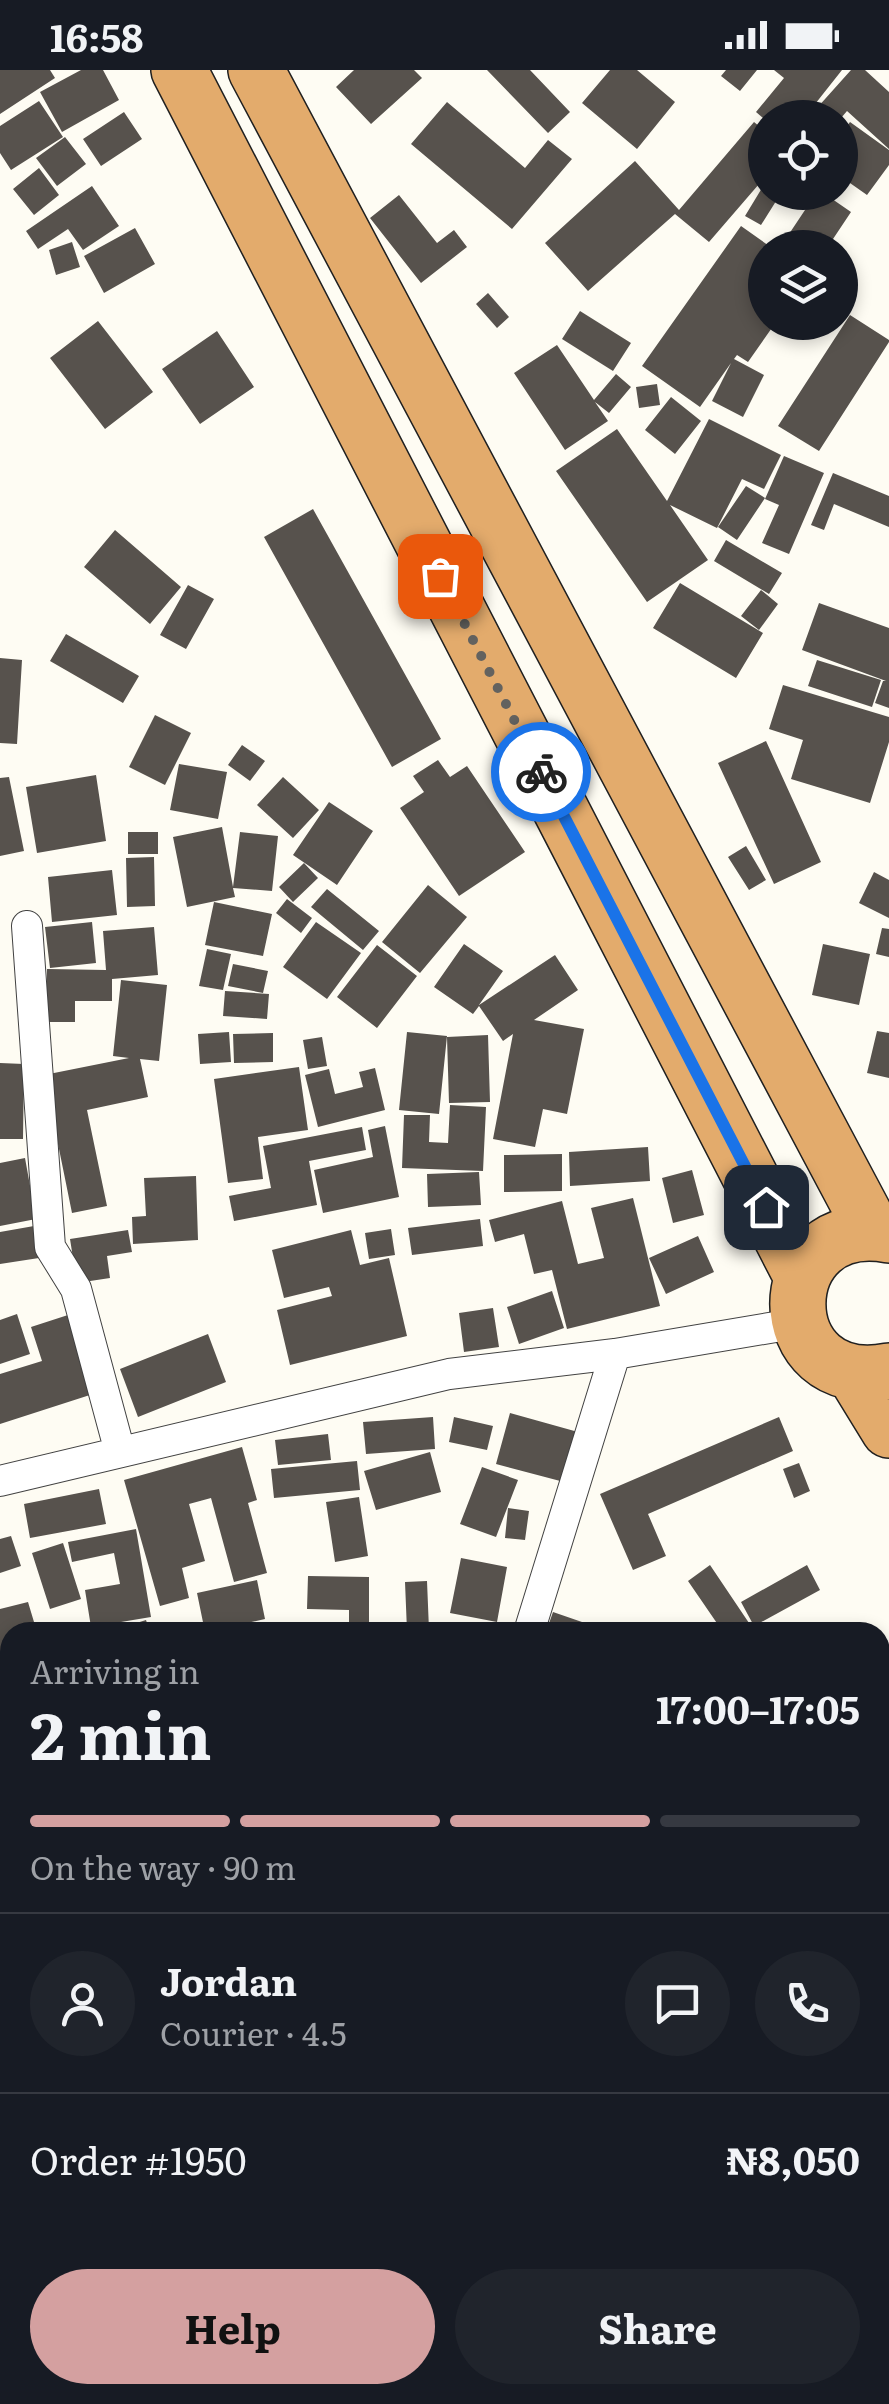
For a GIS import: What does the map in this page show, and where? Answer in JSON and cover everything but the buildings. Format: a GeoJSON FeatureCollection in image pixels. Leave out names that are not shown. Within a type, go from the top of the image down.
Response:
{"type":"FeatureCollection","features":[{"type":"Feature","properties":{"kind":"highway"},"geometry":{"type":"LineString","coordinates":[[179,70],[800,1300],[805,1338],[839,1369],[872,1372],[889,1430]]}},
{"type":"Feature","properties":{"kind":"highway"},"geometry":{"type":"LineString","coordinates":[[256,70],[881,1234]]}},
{"type":"Feature","properties":{"kind":"highway"},"geometry":{"type":"LineString","coordinates":[[800,1300],[810,1262],[822,1248],[856,1233],[881,1234]]}},
{"type":"Feature","properties":{"kind":"street"},"geometry":{"type":"LineString","coordinates":[[27,926],[50,1246],[76,1289],[120,1452]]}},
{"type":"Feature","properties":{"kind":"street"},"geometry":{"type":"LineString","coordinates":[[0,1480],[449,1374],[615,1354],[800,1300]]}},
{"type":"Feature","properties":{"kind":"street"},"geometry":{"type":"LineString","coordinates":[[532,1622],[615,1354]]}},
{"type":"Feature","properties":{"kind":"way so far"},"geometry":{"type":"LineString","coordinates":[[440,576],[541,772]]}},
{"type":"Feature","properties":{"kind":"route"},"geometry":{"type":"LineString","coordinates":[[541,772],[766,1207]]}}]}
